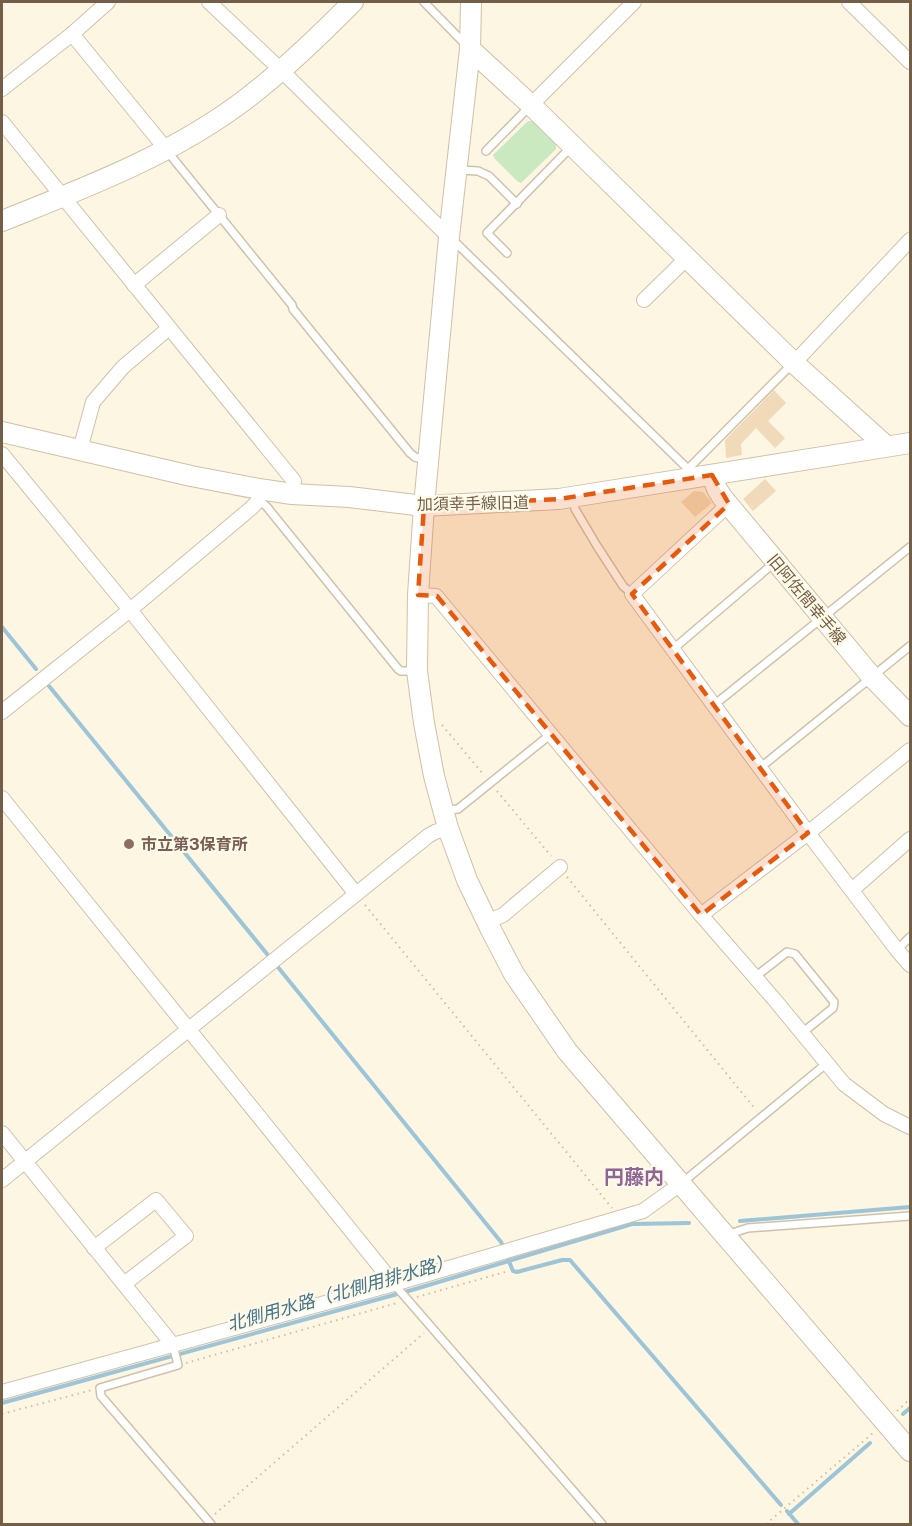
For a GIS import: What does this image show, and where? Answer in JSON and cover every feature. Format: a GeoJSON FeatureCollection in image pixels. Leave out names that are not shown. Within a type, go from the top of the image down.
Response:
{"type":"FeatureCollection","features":[{"type":"Feature","properties":{"kind":"street"},"geometry":{"type":"LineString","coordinates":[[2,88],[72,34],[108,2]]}},
{"type":"Feature","properties":{"kind":"street"},"geometry":{"type":"LineString","coordinates":[[209,2],[449,237]]}},
{"type":"Feature","properties":{"kind":"street"},"geometry":{"type":"LineString","coordinates":[[2,221],[119,172],[211,123],[241,103],[281,70],[353,2]]}},
{"type":"Feature","properties":{"kind":"street"},"geometry":{"type":"LineString","coordinates":[[471,2],[470,49],[449,237],[418,595],[417,671],[434,776],[446,819],[467,880],[514,974],[567,1051],[910,1451]]}},
{"type":"Feature","properties":{"kind":"street"},"geometry":{"type":"LineString","coordinates":[[531,105],[634,2]]}},
{"type":"Feature","properties":{"kind":"street"},"geometry":{"type":"LineString","coordinates":[[849,2],[910,62]]}},
{"type":"Feature","properties":{"kind":"street"},"geometry":{"type":"LineString","coordinates":[[72,34],[166,149]]}},
{"type":"Feature","properties":{"kind":"street"},"geometry":{"type":"LineString","coordinates":[[470,49],[531,105],[794,363],[886,446]]}},
{"type":"Feature","properties":{"kind":"street"},"geometry":{"type":"LineString","coordinates":[[2,122],[294,481],[292,494]]}},
{"type":"Feature","properties":{"kind":"street"},"geometry":{"type":"LineString","coordinates":[[134,285],[219,215]]}},
{"type":"Feature","properties":{"kind":"street"},"geometry":{"type":"LineString","coordinates":[[794,363],[910,240]]}},
{"type":"Feature","properties":{"kind":"street"},"geometry":{"type":"LineString","coordinates":[[644,300],[687,258]]}},
{"type":"Feature","properties":{"kind":"street"},"geometry":{"type":"LineString","coordinates":[[80,450],[93,402],[123,367],[169,328]]}},
{"type":"Feature","properties":{"kind":"street","name":"加須幸手線旧道"},"geometry":{"type":"LineString","coordinates":[[2,432],[259,494],[349,497],[424,506],[574,497],[689,474],[712,475],[910,443]]}},
{"type":"Feature","properties":{"kind":"street"},"geometry":{"type":"LineString","coordinates":[[2,454],[130,610],[356,894]]}},
{"type":"Feature","properties":{"kind":"street","name":"旧阿佐間幸手線"},"geometry":{"type":"LineString","coordinates":[[712,475],[717,489],[729,504],[872,677],[910,716]]}},
{"type":"Feature","properties":{"kind":"street"},"geometry":{"type":"LineString","coordinates":[[2,712],[130,610],[249,510],[257,503],[259,494]]}},
{"type":"Feature","properties":{"kind":"street"},"geometry":{"type":"LineString","coordinates":[[729,504],[632,594],[808,833],[910,965]]}},
{"type":"Feature","properties":{"kind":"street"},"geometry":{"type":"LineString","coordinates":[[418,595],[436,596],[844,1084],[884,1114],[910,1127]]}},
{"type":"Feature","properties":{"kind":"street"},"geometry":{"type":"LineString","coordinates":[[701,915],[808,833],[910,750]]}},
{"type":"Feature","properties":{"kind":"street"},"geometry":{"type":"LineString","coordinates":[[2,798],[394,1284]]}},
{"type":"Feature","properties":{"kind":"street"},"geometry":{"type":"LineString","coordinates":[[2,1180],[435,832],[446,819]]}},
{"type":"Feature","properties":{"kind":"street"},"geometry":{"type":"LineString","coordinates":[[852,890],[910,839]]}},
{"type":"Feature","properties":{"kind":"street"},"geometry":{"type":"LineString","coordinates":[[487,922],[503,915],[560,867]]}},
{"type":"Feature","properties":{"kind":"street"},"geometry":{"type":"LineString","coordinates":[[2,1133],[174,1348]]}},
{"type":"Feature","properties":{"kind":"street"},"geometry":{"type":"LineString","coordinates":[[2,1392],[174,1348],[643,1211],[682,1183]]}},
{"type":"Feature","properties":{"kind":"street"},"geometry":{"type":"LineString","coordinates":[[94,1248],[156,1200],[186,1236],[124,1284]]}},
{"type":"Feature","properties":{"kind":"lane"},"geometry":{"type":"LineString","coordinates":[[424,2],[470,49]]}},
{"type":"Feature","properties":{"kind":"lane"},"geometry":{"type":"LineString","coordinates":[[486,151],[531,105]]}},
{"type":"Feature","properties":{"kind":"lane"},"geometry":{"type":"LineString","coordinates":[[507,253],[487,233],[572,146]]}},
{"type":"Feature","properties":{"kind":"lane"},"geometry":{"type":"LineString","coordinates":[[166,149],[410,453],[428,461]]}},
{"type":"Feature","properties":{"kind":"lane"},"geometry":{"type":"LineString","coordinates":[[457,170],[478,171],[489,176],[517,204]]}},
{"type":"Feature","properties":{"kind":"lane"},"geometry":{"type":"LineString","coordinates":[[449,237],[689,474],[794,363]]}},
{"type":"Feature","properties":{"kind":"lane"},"geometry":{"type":"LineString","coordinates":[[259,494],[267,507],[398,669],[417,671]]}},
{"type":"Feature","properties":{"kind":"lane"},"geometry":{"type":"LineString","coordinates":[[574,497],[575,509],[623,586],[632,594]]}},
{"type":"Feature","properties":{"kind":"lane"},"geometry":{"type":"LineString","coordinates":[[714,705],[910,548]]}},
{"type":"Feature","properties":{"kind":"lane"},"geometry":{"type":"LineString","coordinates":[[672,650],[776,561]]}},
{"type":"Feature","properties":{"kind":"lane"},"geometry":{"type":"LineString","coordinates":[[761,767],[910,646]]}},
{"type":"Feature","properties":{"kind":"lane"},"geometry":{"type":"LineString","coordinates":[[446,819],[551,734]]}},
{"type":"Feature","properties":{"kind":"lane"},"geometry":{"type":"LineString","coordinates":[[897,950],[910,937]]}},
{"type":"Feature","properties":{"kind":"lane"},"geometry":{"type":"LineString","coordinates":[[755,977],[787,952],[795,954],[834,1002],[833,1008],[802,1034]]}},
{"type":"Feature","properties":{"kind":"lane"},"geometry":{"type":"LineString","coordinates":[[682,1183],[827,1064]]}},
{"type":"Feature","properties":{"kind":"lane"},"geometry":{"type":"LineString","coordinates":[[726,1235],[748,1228],[910,1216]]}},
{"type":"Feature","properties":{"kind":"lane"},"geometry":{"type":"LineString","coordinates":[[394,1284],[602,1524]]}},
{"type":"Feature","properties":{"kind":"lane"},"geometry":{"type":"LineString","coordinates":[[174,1348],[177,1363],[100,1388],[101,1396],[209,1522]]}},
{"type":"Feature","properties":{"kind":"path"},"geometry":{"type":"LineString","coordinates":[[424,723],[443,725],[762,1118]]}},
{"type":"Feature","properties":{"kind":"path"},"geometry":{"type":"LineString","coordinates":[[356,894],[620,1218]]}},
{"type":"Feature","properties":{"kind":"path"},"geometry":{"type":"LineString","coordinates":[[431,1293],[505,1272]]}},
{"type":"Feature","properties":{"kind":"path"},"geometry":{"type":"LineString","coordinates":[[177,1363],[384,1307]]}},
{"type":"Feature","properties":{"kind":"path"},"geometry":{"type":"LineString","coordinates":[[209,1522],[431,1328]]}},
{"type":"Feature","properties":{"kind":"path"},"geometry":{"type":"LineString","coordinates":[[2,1413],[100,1388]]}},
{"type":"Feature","properties":{"kind":"path"},"geometry":{"type":"LineString","coordinates":[[766,1524],[886,1422]]}},
{"type":"Feature","properties":{"kind":"highlighted area"},"geometry":{"type":"Polygon","coordinates":[[[712,475],[729,504],[632,594],[808,833],[701,915],[437,596],[418,595],[424,506],[559,499],[712,475]]]}},
{"type":"Feature","properties":{"kind":"green space"},"geometry":{"type":"Polygon","coordinates":[[[528,121],[533,121],[556,144],[556,149],[521,183],[493,155],[528,121]]]}},
{"type":"Feature","properties":{"kind":"building"},"geometry":{"type":"Polygon","coordinates":[[[774,390],[786,403],[768,421],[785,438],[775,448],[756,428],[741,444],[742,455],[726,458],[725,440],[774,390]]]}},
{"type":"Feature","properties":{"kind":"building"},"geometry":{"type":"Polygon","coordinates":[[[765,479],[776,491],[753,511],[743,499],[765,479]]]}},
{"type":"Feature","properties":{"kind":"building"},"geometry":{"type":"Polygon","coordinates":[[[694,491],[703,492],[712,503],[695,517],[681,502],[694,491]]]}},
{"type":"Feature","properties":{"kind":"waterway"},"geometry":{"type":"LineString","coordinates":[[2,627],[36,669]]}},
{"type":"Feature","properties":{"kind":"waterway"},"geometry":{"type":"LineString","coordinates":[[49,686],[267,954]]}},
{"type":"Feature","properties":{"kind":"waterway"},"geometry":{"type":"LineString","coordinates":[[277,966],[501,1242],[513,1271],[570,1260],[781,1505]]}},
{"type":"Feature","properties":{"kind":"waterway","name":"北側用水路（北側用排水路）"},"geometry":{"type":"LineString","coordinates":[[740,1221],[910,1207]]}},
{"type":"Feature","properties":{"kind":"waterway","name":"北側用水路（北側用排水路）"},"geometry":{"type":"LineString","coordinates":[[2,1403],[412,1290],[632,1224],[689,1223]]}},
{"type":"Feature","properties":{"kind":"waterway"},"geometry":{"type":"LineString","coordinates":[[903,1414],[910,1408]]}},
{"type":"Feature","properties":{"kind":"waterway"},"geometry":{"type":"LineString","coordinates":[[789,1514],[870,1443]]}},
{"type":"Feature","properties":{"kind":"waterway"},"geometry":{"type":"LineString","coordinates":[[787,1511],[798,1524]]}},
{"type":"Feature","properties":{"kind":"place","name":"市立第3保育所"},"geometry":{"type":"Point","coordinates":[129,844]}},
{"type":"Feature","properties":{"kind":"district","name":"円藤内"},"geometry":{"type":"Point","coordinates":[634,1177]}}]}
